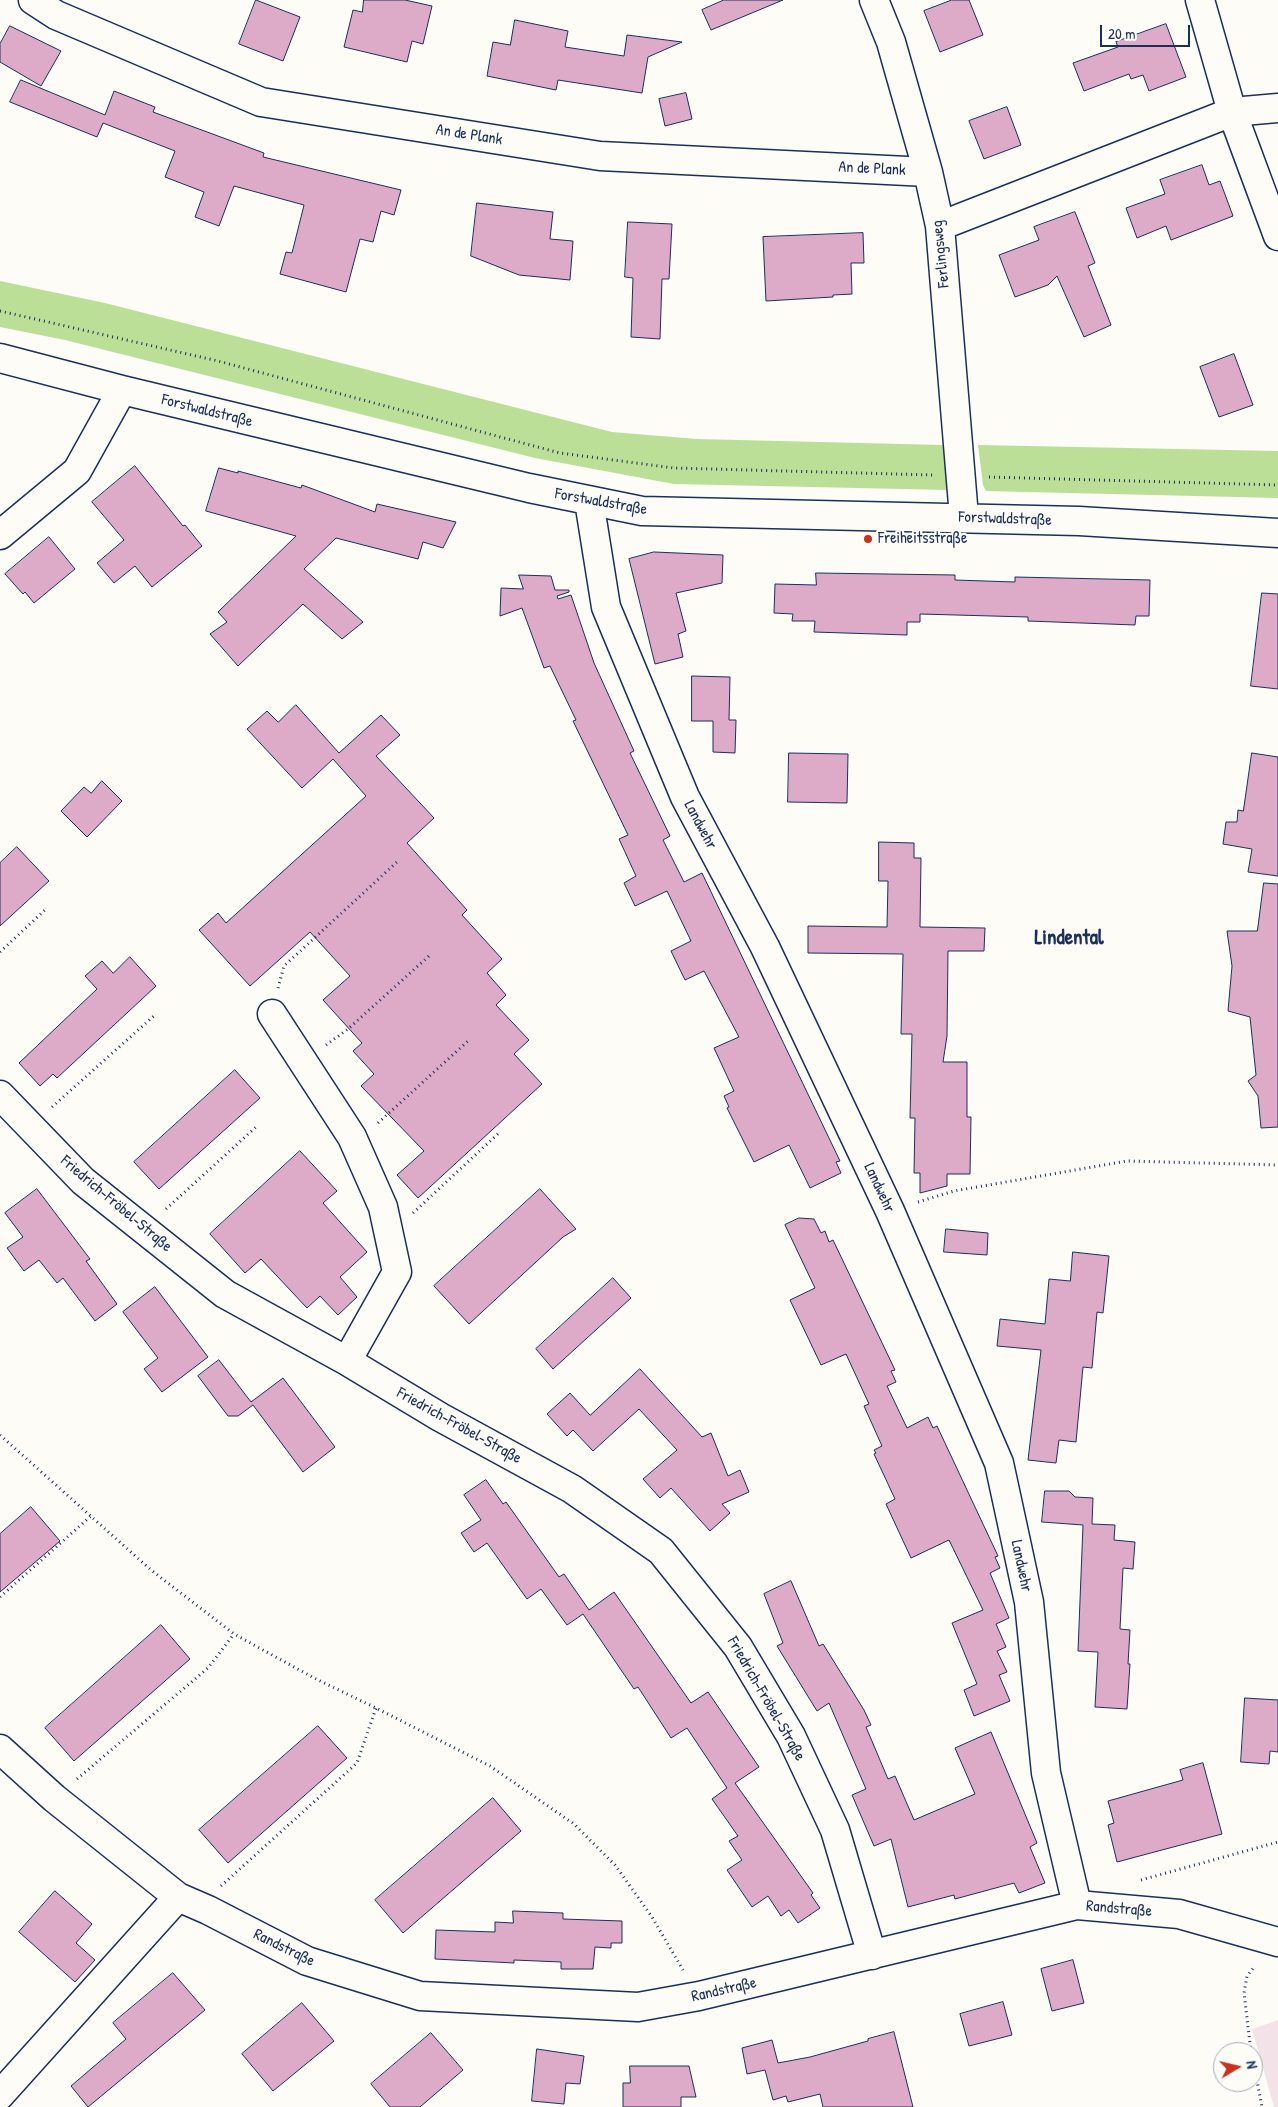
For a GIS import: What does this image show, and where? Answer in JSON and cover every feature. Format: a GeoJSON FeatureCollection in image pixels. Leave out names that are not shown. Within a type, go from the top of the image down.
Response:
{"type":"FeatureCollection","features":[{"type":"Feature","properties":{"kind":"street","name":"An de Plank"},"geometry":{"type":"LineString","coordinates":[[33,0],[56,15],[262,102],[600,156],[928,172]]}},
{"type":"Feature","properties":{"kind":"street","name":"Ferlingsweg"},"geometry":{"type":"LineString","coordinates":[[874,0],[891,42],[928,172],[940,226],[964,517]]}},
{"type":"Feature","properties":{"kind":"street"},"geometry":{"type":"LineString","coordinates":[[1200,0],[1232,112],[1278,236]]}},
{"type":"Feature","properties":{"kind":"street"},"geometry":{"type":"LineString","coordinates":[[940,226],[1232,112],[1278,108]]}},
{"type":"Feature","properties":{"kind":"street","name":"Forstwaldstraße"},"geometry":{"type":"LineString","coordinates":[[0,358],[122,390],[589,502],[642,511],[964,517],[1079,521],[1278,533]]}},
{"type":"Feature","properties":{"kind":"street"},"geometry":{"type":"LineString","coordinates":[[0,535],[77,471],[122,390]]}},
{"type":"Feature","properties":{"kind":"street","name":"Landwehr"},"geometry":{"type":"LineString","coordinates":[[589,502],[606,607],[685,797],[765,947],[890,1211],[999,1463],[1030,1602],[1046,1773],[1077,1905]]}},
{"type":"Feature","properties":{"kind":"street"},"geometry":{"type":"LineString","coordinates":[[272,1014],[352,1137],[383,1207],[397,1272],[347,1361]]}},
{"type":"Feature","properties":{"kind":"street","name":"Friedrich-Fröbel-Straße"},"geometry":{"type":"LineString","coordinates":[[0,1095],[83,1181],[225,1294],[347,1361],[440,1417],[572,1489],[661,1551],[738,1647],[791,1736],[835,1830],[872,1955]]}},
{"type":"Feature","properties":{"kind":"street","name":"Randstraße"},"geometry":{"type":"LineString","coordinates":[[0,1749],[54,1798],[178,1897],[208,1910],[307,1961],[420,1996],[638,2007],[699,1996],[1077,1905],[1178,1914],[1278,1940]]}},
{"type":"Feature","properties":{"kind":"street"},"geometry":{"type":"LineString","coordinates":[[0,2095],[178,1897]]}},
{"type":"Feature","properties":{"kind":"path"},"geometry":{"type":"LineString","coordinates":[[0,311],[218,361],[560,453],[674,468],[1278,485]]}},
{"type":"Feature","properties":{"kind":"path"},"geometry":{"type":"LineString","coordinates":[[272,1014],[284,966],[397,862]]}},
{"type":"Feature","properties":{"kind":"path"},"geometry":{"type":"LineString","coordinates":[[0,952],[47,908]]}},
{"type":"Feature","properties":{"kind":"path"},"geometry":{"type":"LineString","coordinates":[[303,1062],[348,1030],[429,956]]}},
{"type":"Feature","properties":{"kind":"path"},"geometry":{"type":"LineString","coordinates":[[30,1126],[156,1014]]}},
{"type":"Feature","properties":{"kind":"path"},"geometry":{"type":"LineString","coordinates":[[352,1137],[368,1132],[468,1040]]}},
{"type":"Feature","properties":{"kind":"path"},"geometry":{"type":"LineString","coordinates":[[144,1229],[256,1127]]}},
{"type":"Feature","properties":{"kind":"path"},"geometry":{"type":"LineString","coordinates":[[386,1224],[409,1217],[500,1132]]}},
{"type":"Feature","properties":{"kind":"path"},"geometry":{"type":"LineString","coordinates":[[890,1211],[954,1191],[1127,1161],[1278,1165]]}},
{"type":"Feature","properties":{"kind":"path"},"geometry":{"type":"LineString","coordinates":[[0,1435],[150,1570],[234,1634],[314,1678],[490,1766],[574,1824],[615,1865],[652,1917],[699,1996]]}},
{"type":"Feature","properties":{"kind":"path"},"geometry":{"type":"LineString","coordinates":[[0,1597],[91,1516]]}},
{"type":"Feature","properties":{"kind":"path"},"geometry":{"type":"LineString","coordinates":[[54,1798],[208,1668],[234,1634]]}},
{"type":"Feature","properties":{"kind":"path"},"geometry":{"type":"LineString","coordinates":[[208,1910],[223,1883],[357,1763],[376,1708]]}},
{"type":"Feature","properties":{"kind":"path"},"geometry":{"type":"LineString","coordinates":[[1121,1909],[1132,1882],[1278,1842]]}},
{"type":"Feature","properties":{"kind":"path"},"geometry":{"type":"LineString","coordinates":[[1250,2042],[1244,1994],[1247,1976],[1278,1940]]}},
{"type":"Feature","properties":{"kind":"path"},"geometry":{"type":"LineString","coordinates":[[1259,2092],[1262,2107]]}},
{"type":"Feature","properties":{"kind":"shaded area"},"geometry":{"type":"Polygon","coordinates":[[[1278,2020],[1278,2107],[1274,2107],[1263,2068],[1263,2042],[1256,2042],[1252,2029],[1278,2020]]]}},
{"type":"Feature","properties":{"kind":"green space"},"geometry":{"type":"Polygon","coordinates":[[[0,281],[105,303],[612,432],[697,439],[943,445],[948,490],[674,484],[535,458],[65,340],[0,327],[0,281]]]}},
{"type":"Feature","properties":{"kind":"green space"},"geometry":{"type":"Polygon","coordinates":[[[978,445],[1278,451],[1278,498],[986,491],[983,485],[978,445]]]}},
{"type":"Feature","properties":{"kind":"building"},"geometry":{"type":"Polygon","coordinates":[[[256,0],[300,17],[283,61],[239,44],[256,0]]]}},
{"type":"Feature","properties":{"kind":"building"},"geometry":{"type":"Polygon","coordinates":[[[364,0],[405,0],[432,6],[423,44],[412,41],[407,62],[344,47],[353,10],[362,12],[364,0]]]}},
{"type":"Feature","properties":{"kind":"building"},"geometry":{"type":"Polygon","coordinates":[[[724,0],[783,0],[711,30],[702,10],[724,0]]]}},
{"type":"Feature","properties":{"kind":"building"},"geometry":{"type":"Polygon","coordinates":[[[952,0],[969,0],[983,35],[940,52],[924,11],[952,0]]]}},
{"type":"Feature","properties":{"kind":"building"},"geometry":{"type":"Polygon","coordinates":[[[515,20],[568,31],[565,47],[624,56],[627,35],[682,42],[648,57],[642,93],[558,80],[556,90],[487,76],[493,42],[510,45],[515,20]]]}},
{"type":"Feature","properties":{"kind":"building"},"geometry":{"type":"Polygon","coordinates":[[[1166,24],[1186,77],[1149,91],[1143,75],[1131,79],[1129,74],[1084,91],[1073,63],[1118,47],[1116,42],[1166,24]]]}},
{"type":"Feature","properties":{"kind":"building"},"geometry":{"type":"Polygon","coordinates":[[[10,26],[61,51],[41,86],[0,62],[0,44],[10,26]]]}},
{"type":"Feature","properties":{"kind":"building"},"geometry":{"type":"Polygon","coordinates":[[[21,80],[105,115],[114,91],[155,107],[153,112],[264,153],[263,157],[401,190],[394,215],[381,211],[373,242],[360,239],[346,292],[280,274],[286,252],[292,253],[304,205],[234,186],[219,226],[195,217],[204,192],[165,177],[175,151],[103,123],[97,137],[10,102],[21,80]]]}},
{"type":"Feature","properties":{"kind":"building"},"geometry":{"type":"Polygon","coordinates":[[[686,93],[692,119],[665,126],[659,99],[686,93]]]}},
{"type":"Feature","properties":{"kind":"building"},"geometry":{"type":"Polygon","coordinates":[[[1007,107],[1021,145],[984,159],[969,121],[1007,107]]]}},
{"type":"Feature","properties":{"kind":"building"},"geometry":{"type":"Polygon","coordinates":[[[1202,165],[1209,185],[1220,181],[1233,216],[1171,240],[1166,226],[1137,238],[1126,208],[1165,194],[1160,180],[1202,165]]]}},
{"type":"Feature","properties":{"kind":"building"},"geometry":{"type":"Polygon","coordinates":[[[477,203],[553,212],[550,239],[573,241],[570,280],[519,275],[471,256],[477,203]]]}},
{"type":"Feature","properties":{"kind":"building"},"geometry":{"type":"Polygon","coordinates":[[[1075,212],[1095,263],[1088,266],[1111,325],[1084,337],[1057,276],[1048,285],[1015,297],[999,255],[1039,240],[1034,227],[1075,212]]]}},
{"type":"Feature","properties":{"kind":"building"},"geometry":{"type":"Polygon","coordinates":[[[628,222],[672,224],[669,279],[662,279],[660,339],[631,337],[633,278],[625,277],[628,222]]]}},
{"type":"Feature","properties":{"kind":"building"},"geometry":{"type":"Polygon","coordinates":[[[863,233],[864,263],[851,263],[852,294],[766,301],[763,237],[863,233]]]}},
{"type":"Feature","properties":{"kind":"building"},"geometry":{"type":"Polygon","coordinates":[[[1234,354],[1253,405],[1219,417],[1200,367],[1234,354]]]}},
{"type":"Feature","properties":{"kind":"building"},"geometry":{"type":"Polygon","coordinates":[[[135,466],[183,526],[185,525],[202,546],[152,587],[135,566],[114,583],[97,563],[124,540],[92,502],[135,466]]]}},
{"type":"Feature","properties":{"kind":"building"},"geometry":{"type":"Polygon","coordinates":[[[219,468],[238,473],[238,471],[301,488],[302,485],[375,512],[377,504],[456,522],[443,548],[423,542],[418,559],[336,538],[304,569],[363,622],[342,639],[303,604],[238,666],[210,634],[227,622],[218,612],[296,536],[206,511],[219,468]]]}},
{"type":"Feature","properties":{"kind":"building"},"geometry":{"type":"Polygon","coordinates":[[[49,537],[75,569],[34,603],[5,574],[49,537]]]}},
{"type":"Feature","properties":{"kind":"building"},"geometry":{"type":"Polygon","coordinates":[[[654,552],[723,555],[722,583],[676,593],[686,631],[678,634],[683,657],[655,664],[629,559],[654,552]]]}},
{"type":"Feature","properties":{"kind":"building"},"geometry":{"type":"Polygon","coordinates":[[[816,573],[955,575],[955,580],[1015,582],[1015,577],[1150,580],[1149,616],[1136,616],[1135,625],[1028,621],[1028,617],[920,614],[920,622],[907,622],[907,635],[814,632],[815,621],[792,621],[793,614],[774,613],[775,584],[816,585],[816,573]]]}},
{"type":"Feature","properties":{"kind":"building"},"geometry":{"type":"Polygon","coordinates":[[[519,575],[551,576],[555,590],[569,590],[569,592],[557,596],[558,599],[571,595],[594,663],[634,751],[630,753],[670,836],[663,840],[684,882],[702,873],[840,1161],[836,1162],[841,1173],[810,1188],[789,1145],[754,1162],[727,1108],[729,1107],[724,1096],[734,1091],[714,1048],[739,1037],[704,971],[685,980],[671,951],[691,941],[667,891],[635,906],[624,883],[636,876],[619,839],[628,835],[573,721],[576,720],[550,666],[544,668],[522,608],[500,616],[501,588],[523,589],[519,575]]]}},
{"type":"Feature","properties":{"kind":"building"},"geometry":{"type":"Polygon","coordinates":[[[1262,593],[1278,594],[1278,689],[1251,686],[1262,593]]]}},
{"type":"Feature","properties":{"kind":"building"},"geometry":{"type":"Polygon","coordinates":[[[692,676],[730,677],[729,720],[736,720],[735,753],[713,752],[713,721],[692,721],[692,676]]]}},
{"type":"Feature","properties":{"kind":"building"},"geometry":{"type":"Polygon","coordinates":[[[296,705],[339,753],[381,715],[400,735],[376,756],[434,818],[407,843],[467,910],[462,915],[502,959],[487,973],[506,995],[496,1005],[529,1040],[514,1054],[542,1084],[418,1198],[397,1175],[424,1151],[361,1086],[374,1074],[353,1051],[362,1043],[323,1000],[350,976],[310,932],[250,986],[199,930],[218,913],[226,923],[366,796],[333,759],[302,788],[247,729],[267,711],[278,722],[296,705]]]}},
{"type":"Feature","properties":{"kind":"building"},"geometry":{"type":"Polygon","coordinates":[[[789,753],[848,754],[847,803],[788,802],[789,753]]]}},
{"type":"Feature","properties":{"kind":"building"},"geometry":{"type":"Polygon","coordinates":[[[1252,753],[1278,757],[1278,876],[1248,872],[1252,849],[1223,844],[1226,822],[1237,822],[1238,810],[1243,811],[1252,753]]]}},
{"type":"Feature","properties":{"kind":"building"},"geometry":{"type":"Polygon","coordinates":[[[102,781],[122,801],[87,837],[61,811],[84,787],[91,793],[102,781]]]}},
{"type":"Feature","properties":{"kind":"building"},"geometry":{"type":"Polygon","coordinates":[[[879,842],[914,843],[914,858],[921,858],[920,927],[985,928],[984,951],[948,951],[947,1036],[943,1062],[967,1062],[967,1117],[971,1117],[970,1174],[947,1174],[947,1186],[920,1193],[920,1173],[914,1173],[915,1118],[910,1118],[912,1034],[901,1034],[903,954],[808,953],[808,926],[887,927],[888,881],[879,881],[879,842]]]}},
{"type":"Feature","properties":{"kind":"building"},"geometry":{"type":"Polygon","coordinates":[[[17,847],[49,881],[0,926],[0,863],[17,847]]]}},
{"type":"Feature","properties":{"kind":"building"},"geometry":{"type":"Polygon","coordinates":[[[1264,883],[1278,884],[1278,1127],[1261,1128],[1258,1096],[1248,1081],[1256,1075],[1250,1017],[1228,1011],[1232,966],[1227,931],[1257,931],[1264,883]]]}},
{"type":"Feature","properties":{"kind":"building"},"geometry":{"type":"Polygon","coordinates":[[[130,957],[156,986],[57,1078],[53,1074],[40,1086],[19,1063],[97,989],[85,976],[102,961],[113,973],[130,957]]]}},
{"type":"Feature","properties":{"kind":"building"},"geometry":{"type":"Polygon","coordinates":[[[235,1070],[260,1098],[159,1189],[134,1162],[235,1070]]]}},
{"type":"Feature","properties":{"kind":"building"},"geometry":{"type":"Polygon","coordinates":[[[300,1151],[337,1191],[323,1203],[367,1252],[340,1277],[357,1297],[338,1315],[320,1296],[307,1308],[261,1259],[245,1273],[210,1234],[300,1151]]]}},
{"type":"Feature","properties":{"kind":"building"},"geometry":{"type":"Polygon","coordinates":[[[37,1189],[90,1259],[86,1261],[117,1304],[95,1321],[63,1278],[57,1283],[39,1260],[24,1271],[7,1248],[23,1237],[5,1213],[37,1189]]]}},
{"type":"Feature","properties":{"kind":"building"},"geometry":{"type":"Polygon","coordinates":[[[540,1189],[576,1229],[563,1237],[469,1324],[434,1286],[540,1189]]]}},
{"type":"Feature","properties":{"kind":"building"},"geometry":{"type":"Polygon","coordinates":[[[799,1218],[814,1219],[821,1233],[825,1231],[829,1242],[833,1240],[895,1370],[891,1371],[896,1382],[887,1386],[907,1428],[928,1417],[933,1428],[937,1426],[998,1556],[995,1557],[1000,1568],[990,1573],[1009,1618],[996,1624],[1006,1647],[997,1651],[1007,1672],[999,1675],[1010,1701],[974,1716],[964,1690],[977,1684],[952,1623],[983,1610],[949,1540],[911,1558],[886,1504],[895,1499],[874,1454],[876,1453],[874,1450],[882,1446],[864,1406],[869,1404],[846,1354],[821,1365],[790,1300],[815,1288],[785,1225],[799,1218]]]}},
{"type":"Feature","properties":{"kind":"building"},"geometry":{"type":"Polygon","coordinates":[[[946,1229],[988,1233],[987,1255],[944,1252],[946,1229]]]}},
{"type":"Feature","properties":{"kind":"building"},"geometry":{"type":"Polygon","coordinates":[[[1073,1252],[1109,1256],[1103,1313],[1097,1312],[1092,1368],[1083,1367],[1076,1442],[1059,1440],[1056,1463],[1028,1460],[1041,1350],[997,1346],[1000,1319],[1045,1324],[1049,1279],[1070,1281],[1073,1252]]]}},
{"type":"Feature","properties":{"kind":"building"},"geometry":{"type":"Polygon","coordinates":[[[613,1278],[631,1298],[553,1369],[536,1349],[613,1278]]]}},
{"type":"Feature","properties":{"kind":"building"},"geometry":{"type":"Polygon","coordinates":[[[155,1287],[208,1357],[162,1392],[144,1369],[158,1358],[123,1312],[155,1287]]]}},
{"type":"Feature","properties":{"kind":"building"},"geometry":{"type":"Polygon","coordinates":[[[219,1360],[251,1402],[283,1378],[335,1447],[303,1472],[253,1405],[238,1416],[228,1416],[198,1376],[219,1360]]]}},
{"type":"Feature","properties":{"kind":"building"},"geometry":{"type":"Polygon","coordinates":[[[640,1369],[702,1437],[711,1433],[728,1476],[740,1470],[749,1492],[722,1504],[730,1513],[710,1531],[671,1488],[660,1498],[643,1479],[677,1450],[639,1409],[593,1451],[573,1430],[567,1436],[547,1414],[570,1393],[590,1415],[640,1369]]]}},
{"type":"Feature","properties":{"kind":"building"},"geometry":{"type":"Polygon","coordinates":[[[486,1480],[503,1504],[506,1502],[559,1577],[564,1574],[589,1610],[614,1592],[691,1703],[708,1692],[759,1767],[735,1783],[813,1893],[811,1895],[820,1908],[798,1923],[789,1910],[781,1916],[768,1896],[752,1907],[727,1870],[742,1860],[729,1841],[738,1836],[712,1799],[727,1788],[687,1728],[671,1738],[638,1687],[634,1689],[583,1614],[567,1625],[541,1589],[527,1599],[487,1543],[474,1552],[461,1533],[481,1520],[464,1495],[486,1480]]]}},
{"type":"Feature","properties":{"kind":"building"},"geometry":{"type":"Polygon","coordinates":[[[1045,1491],[1069,1491],[1075,1497],[1093,1498],[1092,1524],[1115,1525],[1114,1540],[1135,1542],[1133,1569],[1123,1568],[1120,1629],[1130,1630],[1127,1709],[1095,1707],[1098,1652],[1078,1651],[1083,1525],[1042,1522],[1045,1491]]]}},
{"type":"Feature","properties":{"kind":"building"},"geometry":{"type":"Polygon","coordinates":[[[31,1507],[60,1541],[0,1592],[0,1534],[31,1507]]]}},
{"type":"Feature","properties":{"kind":"building"},"geometry":{"type":"Polygon","coordinates":[[[791,1581],[819,1646],[823,1644],[864,1710],[871,1725],[866,1727],[888,1779],[895,1776],[914,1820],[975,1794],[955,1748],[991,1732],[1037,1843],[1030,1847],[1045,1883],[1019,1893],[1014,1883],[955,1899],[954,1895],[908,1907],[891,1839],[874,1846],[852,1795],[866,1789],[829,1703],[817,1711],[777,1646],[783,1643],[764,1594],[791,1581]]]}},
{"type":"Feature","properties":{"kind":"building"},"geometry":{"type":"Polygon","coordinates":[[[161,1625],[190,1659],[74,1761],[45,1728],[161,1625]]]}},
{"type":"Feature","properties":{"kind":"building"},"geometry":{"type":"Polygon","coordinates":[[[1245,1698],[1278,1700],[1278,1752],[1270,1751],[1269,1764],[1241,1762],[1245,1698]]]}},
{"type":"Feature","properties":{"kind":"building"},"geometry":{"type":"Polygon","coordinates":[[[318,1726],[347,1758],[228,1863],[199,1830],[318,1726]]]}},
{"type":"Feature","properties":{"kind":"building"},"geometry":{"type":"Polygon","coordinates":[[[1203,1763],[1222,1834],[1117,1862],[1108,1825],[1114,1823],[1108,1801],[1183,1780],[1180,1770],[1203,1763]]]}},
{"type":"Feature","properties":{"kind":"building"},"geometry":{"type":"Polygon","coordinates":[[[493,1798],[521,1831],[403,1933],[375,1900],[493,1798]]]}},
{"type":"Feature","properties":{"kind":"building"},"geometry":{"type":"Polygon","coordinates":[[[55,1891],[92,1924],[76,1943],[95,1960],[75,1982],[19,1932],[55,1891]]]}},
{"type":"Feature","properties":{"kind":"building"},"geometry":{"type":"Polygon","coordinates":[[[513,1911],[563,1913],[563,1919],[622,1921],[622,1943],[611,1943],[611,1948],[595,1947],[593,1969],[561,1969],[561,1962],[514,1960],[514,1963],[435,1959],[436,1930],[495,1932],[495,1922],[513,1923],[513,1911]]]}},
{"type":"Feature","properties":{"kind":"building"},"geometry":{"type":"Polygon","coordinates":[[[1073,1960],[1084,2003],[1052,2011],[1041,1969],[1073,1960]]]}},
{"type":"Feature","properties":{"kind":"building"},"geometry":{"type":"Polygon","coordinates":[[[173,1973],[205,2010],[88,2107],[71,2086],[126,2039],[113,2023],[173,1973]]]}},
{"type":"Feature","properties":{"kind":"building"},"geometry":{"type":"Polygon","coordinates":[[[1003,2002],[1012,2035],[969,2046],[960,2014],[1003,2002]]]}},
{"type":"Feature","properties":{"kind":"building"},"geometry":{"type":"Polygon","coordinates":[[[302,2003],[334,2041],[273,2091],[242,2054],[302,2003]]]}},
{"type":"Feature","properties":{"kind":"building"},"geometry":{"type":"Polygon","coordinates":[[[894,2032],[913,2107],[823,2107],[820,2094],[788,2102],[786,2096],[773,2100],[765,2070],[747,2074],[742,2048],[772,2040],[778,2063],[810,2057],[894,2032]]]}},
{"type":"Feature","properties":{"kind":"building"},"geometry":{"type":"Polygon","coordinates":[[[431,2033],[463,2070],[420,2107],[390,2107],[371,2084],[431,2033]]]}},
{"type":"Feature","properties":{"kind":"building"},"geometry":{"type":"Polygon","coordinates":[[[537,2049],[584,2056],[580,2084],[566,2083],[564,2104],[532,2101],[537,2049]]]}},
{"type":"Feature","properties":{"kind":"building"},"geometry":{"type":"Polygon","coordinates":[[[630,2066],[689,2066],[696,2097],[681,2097],[681,2107],[623,2107],[623,2083],[630,2083],[630,2066]]]}},
{"type":"Feature","properties":{"kind":"place","name":"Freiheitsstraße"},"geometry":{"type":"Point","coordinates":[868,539]}},
{"type":"Feature","properties":{"kind":"district","name":"Lindental"},"geometry":{"type":"Point","coordinates":[1069,938]}}]}
